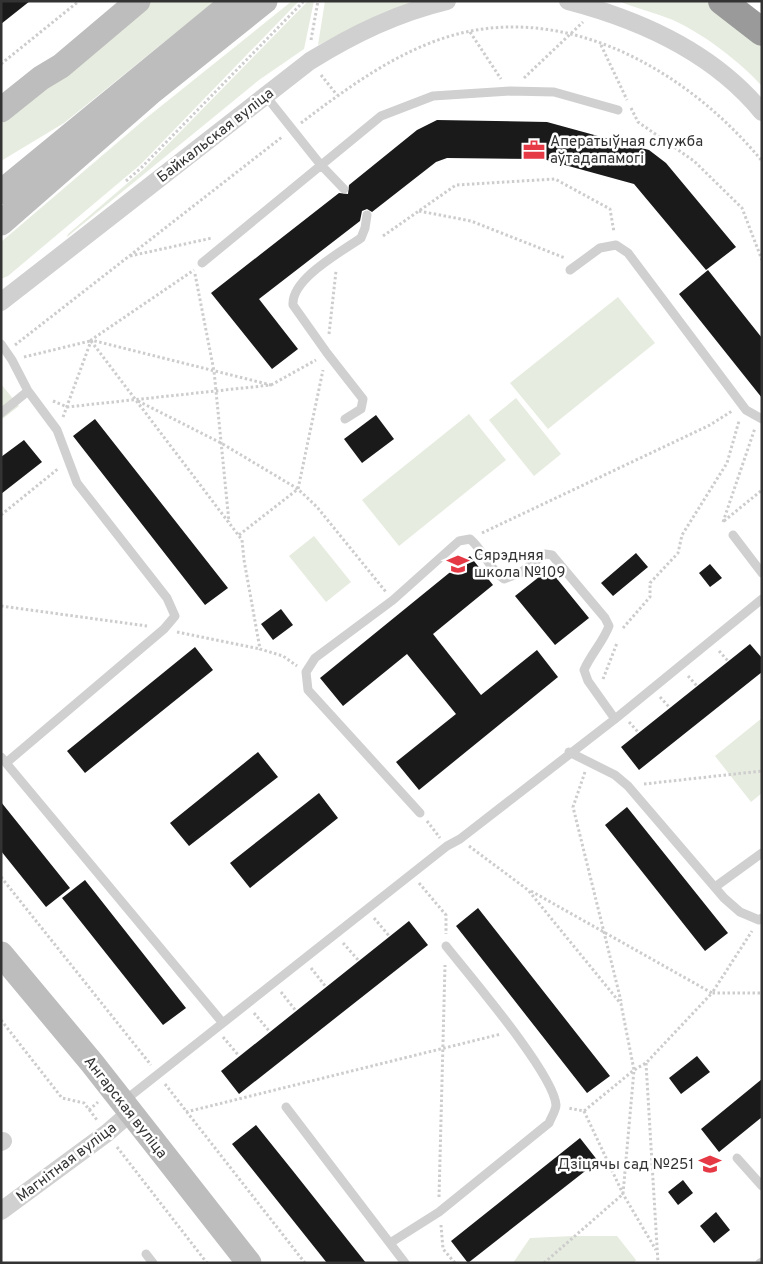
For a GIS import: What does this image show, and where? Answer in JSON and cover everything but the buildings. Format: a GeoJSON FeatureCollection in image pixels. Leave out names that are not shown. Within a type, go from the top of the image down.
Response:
{"type":"FeatureCollection","features":[{"type":"Feature","properties":{"kind":"highway"},"geometry":{"type":"LineString","coordinates":[[722,1],[762,32]]}},
{"type":"Feature","properties":{"kind":"main road"},"geometry":{"type":"LineString","coordinates":[[1,110],[41,78],[61,66],[138,1]]}},
{"type":"Feature","properties":{"kind":"main road"},"geometry":{"type":"LineString","coordinates":[[1,192],[234,1]]}},
{"type":"Feature","properties":{"kind":"main road"},"geometry":{"type":"LineString","coordinates":[[1,223],[150,93],[265,1]]}},
{"type":"Feature","properties":{"kind":"main road","name":"Ангарская вуліца"},"geometry":{"type":"LineString","coordinates":[[1,954],[92,1062],[117,1106],[249,1263]]}},
{"type":"Feature","properties":{"kind":"street","name":"Байкальская вуліца"},"geometry":{"type":"LineString","coordinates":[[1,302],[310,61],[352,36],[400,15],[448,1]]}},
{"type":"Feature","properties":{"kind":"street"},"geometry":{"type":"LineString","coordinates":[[568,1],[596,8],[643,25],[682,45],[724,74],[762,112]]}},
{"type":"Feature","properties":{"kind":"street","name":"Магнітная вуліца"},"geometry":{"type":"LineString","coordinates":[[1,1210],[107,1133],[117,1106]]}},
{"type":"Feature","properties":{"kind":"lane"},"geometry":{"type":"LineString","coordinates":[[202,263],[320,164],[381,116],[433,96],[510,91],[554,92],[618,110]]}},
{"type":"Feature","properties":{"kind":"lane"},"geometry":{"type":"LineString","coordinates":[[264,96],[320,164],[344,189]]}},
{"type":"Feature","properties":{"kind":"lane"},"geometry":{"type":"LineString","coordinates":[[345,419],[361,408],[363,399],[293,305],[292,296],[296,287],[306,278],[361,238],[367,216]]}},
{"type":"Feature","properties":{"kind":"lane"},"geometry":{"type":"LineString","coordinates":[[570,270],[600,248],[616,245],[628,253],[743,406],[760,418]]}},
{"type":"Feature","properties":{"kind":"lane"},"geometry":{"type":"LineString","coordinates":[[4,348],[28,392],[57,430],[78,483],[167,598],[175,616],[164,629],[4,760],[218,1024]]}},
{"type":"Feature","properties":{"kind":"lane"},"geometry":{"type":"LineString","coordinates":[[1,413],[28,392]]}},
{"type":"Feature","properties":{"kind":"lane"},"geometry":{"type":"LineString","coordinates":[[733,535],[762,573]]}},
{"type":"Feature","properties":{"kind":"lane"},"geometry":{"type":"LineString","coordinates":[[420,813],[308,690],[306,672],[315,658],[393,600],[459,541],[470,539],[479,547],[495,573],[504,580],[520,573],[546,554],[552,555],[606,618],[609,626],[605,637],[591,654],[584,670],[588,681],[615,719]]}},
{"type":"Feature","properties":{"kind":"lane"},"geometry":{"type":"LineString","coordinates":[[117,1106],[218,1024],[447,846],[460,840],[569,752],[615,719],[762,599]]}},
{"type":"Feature","properties":{"kind":"lane"},"geometry":{"type":"LineString","coordinates":[[569,752],[588,763],[616,775],[628,786],[715,887],[740,912],[760,919]]}},
{"type":"Feature","properties":{"kind":"lane"},"geometry":{"type":"LineString","coordinates":[[715,887],[762,853]]}},
{"type":"Feature","properties":{"kind":"lane"},"geometry":{"type":"LineString","coordinates":[[390,1243],[439,1212],[549,1123],[556,1106],[551,1086],[513,1032],[446,946]]}},
{"type":"Feature","properties":{"kind":"lane"},"geometry":{"type":"LineString","coordinates":[[286,1107],[405,1263]]}},
{"type":"Feature","properties":{"kind":"lane"},"geometry":{"type":"LineString","coordinates":[[737,1158],[762,1186]]}},
{"type":"Feature","properties":{"kind":"lane"},"geometry":{"type":"LineString","coordinates":[[146,1254],[153,1263]]}},
{"type":"Feature","properties":{"kind":"path"},"geometry":{"type":"LineString","coordinates":[[1,64],[78,1]]}},
{"type":"Feature","properties":{"kind":"path"},"geometry":{"type":"LineString","coordinates":[[119,186],[141,168],[304,1]]}},
{"type":"Feature","properties":{"kind":"path"},"geometry":{"type":"LineString","coordinates":[[310,44],[318,1]]}},
{"type":"Feature","properties":{"kind":"path"},"geometry":{"type":"LineString","coordinates":[[470,32],[510,91],[596,8]]}},
{"type":"Feature","properties":{"kind":"path"},"geometry":{"type":"LineString","coordinates":[[4,348],[128,257],[292,129],[375,70],[426,45],[470,32],[514,26],[541,27],[601,44],[663,72],[683,86],[719,116],[762,161]]}},
{"type":"Feature","properties":{"kind":"path"},"geometry":{"type":"LineString","coordinates":[[601,44],[638,122],[694,162],[742,208],[762,260]]}},
{"type":"Feature","properties":{"kind":"path"},"geometry":{"type":"LineString","coordinates":[[383,236],[456,185],[555,179],[610,209],[616,245]]}},
{"type":"Feature","properties":{"kind":"path"},"geometry":{"type":"LineString","coordinates":[[419,211],[471,221],[580,264]]}},
{"type":"Feature","properties":{"kind":"path"},"geometry":{"type":"LineString","coordinates":[[128,257],[242,231]]}},
{"type":"Feature","properties":{"kind":"path"},"geometry":{"type":"LineString","coordinates":[[239,536],[298,489],[327,353],[337,254]]}},
{"type":"Feature","properties":{"kind":"path"},"geometry":{"type":"LineString","coordinates":[[12,360],[91,340],[194,269],[214,371],[230,523]]}},
{"type":"Feature","properties":{"kind":"path"},"geometry":{"type":"LineString","coordinates":[[91,340],[271,386]]}},
{"type":"Feature","properties":{"kind":"path"},"geometry":{"type":"LineString","coordinates":[[91,340],[242,540],[260,649]]}},
{"type":"Feature","properties":{"kind":"path"},"geometry":{"type":"LineString","coordinates":[[57,430],[91,340]]}},
{"type":"Feature","properties":{"kind":"path"},"geometry":{"type":"LineString","coordinates":[[28,392],[67,407],[271,386],[327,353]]}},
{"type":"Feature","properties":{"kind":"path"},"geometry":{"type":"LineString","coordinates":[[136,400],[222,443],[298,489],[316,507],[393,600]]}},
{"type":"Feature","properties":{"kind":"path"},"geometry":{"type":"LineString","coordinates":[[470,539],[710,424],[743,406]]}},
{"type":"Feature","properties":{"kind":"path"},"geometry":{"type":"LineString","coordinates":[[621,633],[624,625],[650,597],[650,583],[678,553],[682,535],[726,463],[743,406]]}},
{"type":"Feature","properties":{"kind":"path"},"geometry":{"type":"LineString","coordinates":[[723,522],[760,418]]}},
{"type":"Feature","properties":{"kind":"path"},"geometry":{"type":"LineString","coordinates":[[1,515],[68,460]]}},
{"type":"Feature","properties":{"kind":"path"},"geometry":{"type":"LineString","coordinates":[[723,522],[762,490]]}},
{"type":"Feature","properties":{"kind":"path"},"geometry":{"type":"LineString","coordinates":[[723,522],[733,535]]}},
{"type":"Feature","properties":{"kind":"path"},"geometry":{"type":"LineString","coordinates":[[1,606],[164,629],[260,649],[283,656],[306,672]]}},
{"type":"Feature","properties":{"kind":"path"},"geometry":{"type":"LineString","coordinates":[[601,682],[618,642]]}},
{"type":"Feature","properties":{"kind":"path"},"geometry":{"type":"LineString","coordinates":[[544,1263],[623,1194],[634,1070],[621,1004],[573,807],[588,763]]}},
{"type":"Feature","properties":{"kind":"path"},"geometry":{"type":"LineString","coordinates":[[628,786],[762,771]]}},
{"type":"Feature","properties":{"kind":"path"},"geometry":{"type":"LineString","coordinates":[[460,840],[528,890],[712,993],[762,993]]}},
{"type":"Feature","properties":{"kind":"path"},"geometry":{"type":"LineString","coordinates":[[412,875],[446,915],[439,1212],[443,1249],[455,1263]]}},
{"type":"Feature","properties":{"kind":"path"},"geometry":{"type":"LineString","coordinates":[[528,890],[621,1004]]}},
{"type":"Feature","properties":{"kind":"path"},"geometry":{"type":"LineString","coordinates":[[367,910],[390,937]]}},
{"type":"Feature","properties":{"kind":"path"},"geometry":{"type":"LineString","coordinates":[[657,1252],[623,1194],[584,1110],[634,1070],[646,1063],[712,993],[760,919]]}},
{"type":"Feature","properties":{"kind":"path"},"geometry":{"type":"LineString","coordinates":[[336,934],[359,961]]}},
{"type":"Feature","properties":{"kind":"path"},"geometry":{"type":"LineString","coordinates":[[303,959],[326,987]]}},
{"type":"Feature","properties":{"kind":"path"},"geometry":{"type":"LineString","coordinates":[[273,982],[296,1011]]}},
{"type":"Feature","properties":{"kind":"path"},"geometry":{"type":"LineString","coordinates":[[246,1003],[270,1032]]}},
{"type":"Feature","properties":{"kind":"path"},"geometry":{"type":"LineString","coordinates":[[218,1024],[239,1056]]}},
{"type":"Feature","properties":{"kind":"path"},"geometry":{"type":"LineString","coordinates":[[186,1112],[444,1046],[513,1032]]}},
{"type":"Feature","properties":{"kind":"path"},"geometry":{"type":"LineString","coordinates":[[646,1063],[658,1263]]}},
{"type":"Feature","properties":{"kind":"path"},"geometry":{"type":"LineString","coordinates":[[89,1110],[117,1106]]}},
{"type":"Feature","properties":{"kind":"shaded area"},"geometry":{"type":"Polygon","coordinates":[[[147,1],[215,1],[64,123],[1,161],[1,124],[147,1]]]}},
{"type":"Feature","properties":{"kind":"shaded area"},"geometry":{"type":"Polygon","coordinates":[[[292,1],[299,1],[140,165],[8,276],[1,279],[1,242],[145,119],[292,1]]]}},
{"type":"Feature","properties":{"kind":"shaded area"},"geometry":{"type":"Polygon","coordinates":[[[314,1],[304,49],[259,80],[67,237],[68,234],[144,169],[307,2],[314,1]]]}},
{"type":"Feature","properties":{"kind":"shaded area"},"geometry":{"type":"Polygon","coordinates":[[[325,1],[421,1],[381,15],[318,45],[325,1]]]}},
{"type":"Feature","properties":{"kind":"shaded area"},"geometry":{"type":"Polygon","coordinates":[[[618,1],[712,1],[762,39],[762,86],[732,58],[697,33],[673,20],[618,1]]]}},
{"type":"Feature","properties":{"kind":"shaded area"},"geometry":{"type":"Polygon","coordinates":[[[618,297],[655,343],[548,429],[510,383],[618,297]]]}},
{"type":"Feature","properties":{"kind":"shaded area"},"geometry":{"type":"Polygon","coordinates":[[[1,384],[19,406],[1,420],[1,384]]]}},
{"type":"Feature","properties":{"kind":"shaded area"},"geometry":{"type":"Polygon","coordinates":[[[516,398],[561,454],[534,476],[489,420],[516,398]]]}},
{"type":"Feature","properties":{"kind":"shaded area"},"geometry":{"type":"Polygon","coordinates":[[[469,414],[506,460],[399,546],[362,500],[469,414]]]}},
{"type":"Feature","properties":{"kind":"shaded area"},"geometry":{"type":"Polygon","coordinates":[[[314,536],[351,582],[326,602],[289,556],[314,536]]]}},
{"type":"Feature","properties":{"kind":"shaded area"},"geometry":{"type":"Polygon","coordinates":[[[762,718],[762,793],[751,802],[715,756],[762,718]]]}},
{"type":"Feature","properties":{"kind":"shaded area"},"geometry":{"type":"Polygon","coordinates":[[[617,1236],[636,1260],[634,1263],[513,1263],[530,1238],[617,1236]]]}},
{"type":"Feature","properties":{"kind":"place","name":"Аператыўная служба аўтадапамогі"},"geometry":{"type":"Point","coordinates":[534,150]}},
{"type":"Feature","properties":{"kind":"place","name":"Сярэдняя школа №109"},"geometry":{"type":"Point","coordinates":[458,564]}},
{"type":"Feature","properties":{"kind":"place","name":"Дзіцячы сад №251"},"geometry":{"type":"Point","coordinates":[710,1164]}}]}
